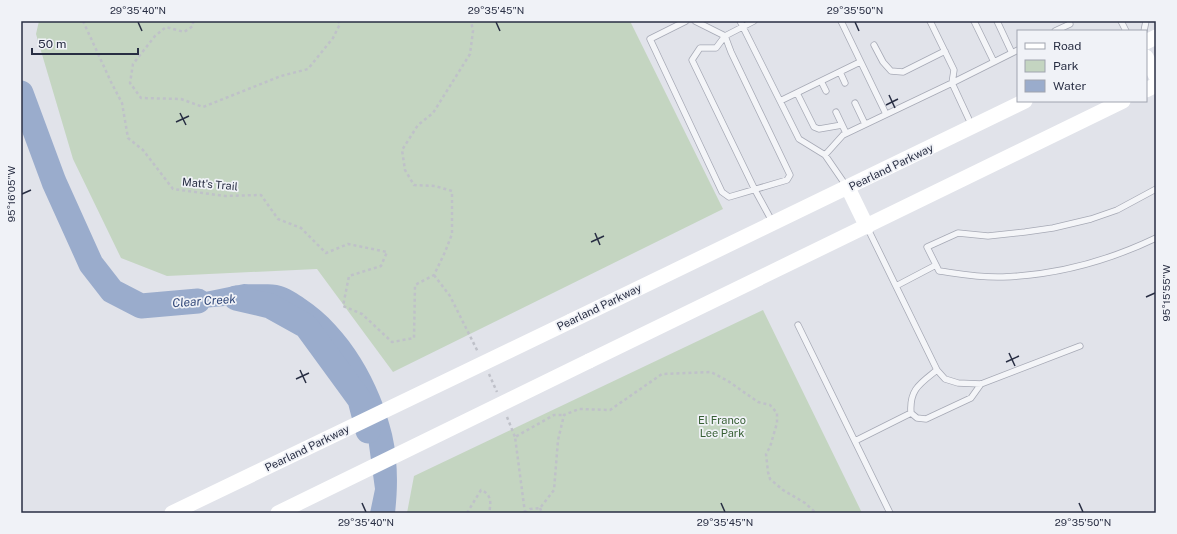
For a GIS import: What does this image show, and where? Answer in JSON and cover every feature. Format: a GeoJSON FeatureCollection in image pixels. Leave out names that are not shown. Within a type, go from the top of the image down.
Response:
{"type":"FeatureCollection","features":[{"type":"Feature","properties":{"kind":"main road"},"geometry":{"type":"LineString","coordinates":[[1147,42],[1156,37]]}},
{"type":"Feature","properties":{"kind":"main road"},"geometry":{"type":"LineString","coordinates":[[1147,58],[1156,76]]}},
{"type":"Feature","properties":{"kind":"main road"},"geometry":{"type":"LineString","coordinates":[[1147,90],[1156,85]]}},
{"type":"Feature","properties":{"kind":"main road","name":"Pearland Parkway"},"geometry":{"type":"LineString","coordinates":[[172,513],[848,188],[1023,102]]}},
{"type":"Feature","properties":{"kind":"main road"},"geometry":{"type":"LineString","coordinates":[[278,513],[1121,102]]}},
{"type":"Feature","properties":{"kind":"main road"},"geometry":{"type":"LineString","coordinates":[[848,188],[867,227]]}},
{"type":"Feature","properties":{"kind":"lane"},"geometry":{"type":"LineString","coordinates":[[686,21],[650,39],[722,192],[729,197],[787,180],[790,175],[725,36],[695,21]]}},
{"type":"Feature","properties":{"kind":"lane"},"geometry":{"type":"LineString","coordinates":[[754,21],[741,24],[725,36],[716,48],[700,48],[692,60],[773,224]]}},
{"type":"Feature","properties":{"kind":"lane"},"geometry":{"type":"LineString","coordinates":[[841,21],[886,114]]}},
{"type":"Feature","properties":{"kind":"lane"},"geometry":{"type":"LineString","coordinates":[[930,21],[954,70],[952,83],[972,127]]}},
{"type":"Feature","properties":{"kind":"lane"},"geometry":{"type":"LineString","coordinates":[[974,21],[994,62]]}},
{"type":"Feature","properties":{"kind":"lane"},"geometry":{"type":"LineString","coordinates":[[997,21],[1012,53]]}},
{"type":"Feature","properties":{"kind":"lane"},"geometry":{"type":"LineString","coordinates":[[1058,30],[1070,24],[1069,21]]}},
{"type":"Feature","properties":{"kind":"lane"},"geometry":{"type":"LineString","coordinates":[[1121,21],[1126,30]]}},
{"type":"Feature","properties":{"kind":"lane"},"geometry":{"type":"LineString","coordinates":[[741,24],[799,139],[825,155],[848,188]]}},
{"type":"Feature","properties":{"kind":"lane"},"geometry":{"type":"LineString","coordinates":[[874,45],[883,62],[891,71],[904,72],[945,51]]}},
{"type":"Feature","properties":{"kind":"lane"},"geometry":{"type":"LineString","coordinates":[[825,155],[846,133],[1017,50]]}},
{"type":"Feature","properties":{"kind":"lane"},"geometry":{"type":"LineString","coordinates":[[780,101],[860,62]]}},
{"type":"Feature","properties":{"kind":"lane"},"geometry":{"type":"LineString","coordinates":[[840,72],[845,82]]}},
{"type":"Feature","properties":{"kind":"lane"},"geometry":{"type":"LineString","coordinates":[[821,81],[826,91]]}},
{"type":"Feature","properties":{"kind":"lane"},"geometry":{"type":"LineString","coordinates":[[797,93],[814,127],[819,129],[842,125]]}},
{"type":"Feature","properties":{"kind":"lane"},"geometry":{"type":"LineString","coordinates":[[855,103],[865,124]]}},
{"type":"Feature","properties":{"kind":"lane"},"geometry":{"type":"LineString","coordinates":[[836,112],[846,133]]}},
{"type":"Feature","properties":{"kind":"lane"},"geometry":{"type":"LineString","coordinates":[[1156,189],[1117,210],[1091,219],[1053,228],[988,236],[958,233],[927,247],[938,271],[972,276],[1002,277],[1058,270],[1086,264],[1133,249],[1156,238]]}},
{"type":"Feature","properties":{"kind":"lane"},"geometry":{"type":"LineString","coordinates":[[867,227],[937,370],[945,379],[958,383],[981,384],[1080,346]]}},
{"type":"Feature","properties":{"kind":"lane"},"geometry":{"type":"LineString","coordinates":[[896,286],[936,265]]}},
{"type":"Feature","properties":{"kind":"lane"},"geometry":{"type":"LineString","coordinates":[[798,324],[890,513]]}},
{"type":"Feature","properties":{"kind":"lane"},"geometry":{"type":"LineString","coordinates":[[937,370],[921,383],[913,393],[910,404],[911,413],[917,418],[926,419],[971,398],[981,384]]}},
{"type":"Feature","properties":{"kind":"lane"},"geometry":{"type":"LineString","coordinates":[[855,441],[911,413]]}},
{"type":"Feature","properties":{"kind":"path","name":"Matt's Trail"},"geometry":{"type":"LineString","coordinates":[[83,21],[122,103],[128,138],[142,150],[173,189],[225,196],[261,195],[278,219],[301,228],[326,253],[348,244],[387,252],[381,266],[349,276],[343,306],[362,314],[392,342],[414,338],[415,285],[434,276],[452,234],[452,191],[435,186],[414,185],[405,170],[402,150],[418,124],[433,113],[470,54],[473,31],[471,21]]}},
{"type":"Feature","properties":{"kind":"path"},"geometry":{"type":"LineString","coordinates":[[193,21],[193,26],[184,32],[166,27],[155,36],[133,64],[130,83],[141,98],[181,98],[203,107],[281,76],[308,69],[333,38],[340,24],[338,21]]}},
{"type":"Feature","properties":{"kind":"path"},"geometry":{"type":"LineString","coordinates":[[525,513],[515,436],[554,415],[564,415],[579,408],[610,410],[662,374],[711,372],[728,381],[758,402],[770,405],[777,413],[777,423],[770,447],[766,454],[770,479],[783,490],[805,503],[816,513]]}},
{"type":"Feature","properties":{"kind":"path"},"geometry":{"type":"LineString","coordinates":[[525,513],[530,509],[540,508],[554,490],[558,440],[564,415]]}},
{"type":"Feature","properties":{"kind":"path"},"geometry":{"type":"LineString","coordinates":[[467,513],[481,490],[485,491],[491,502],[489,513]]}},
{"type":"Feature","properties":{"kind":"path"},"geometry":{"type":"LineString","coordinates":[[540,508],[542,513]]}},
{"type":"Feature","properties":{"kind":"green space"},"geometry":{"type":"Polygon","coordinates":[[[39,21],[630,21],[723,209],[393,372],[317,269],[167,276],[121,258],[73,159],[36,34],[39,21]]]}},
{"type":"Feature","properties":{"kind":"green space","name":"El Franco Lee Park"},"geometry":{"type":"Polygon","coordinates":[[[763,310],[862,513],[407,513],[414,476],[763,310]]]}},
{"type":"Feature","properties":{"kind":"water"},"geometry":{"type":"Polygon","coordinates":[[[244,284],[268,284],[287,288],[321,311],[349,341],[371,377],[380,395],[387,415],[392,434],[397,474],[395,513],[370,513],[375,489],[368,438],[355,389],[344,363],[324,336],[308,319],[283,306],[245,304],[193,309],[161,310],[166,300],[244,284]]]}},
{"type":"Feature","properties":{"kind":"waterway","name":"Clear Creek"},"geometry":{"type":"LineString","coordinates":[[21,93],[54,182],[91,264],[112,291],[141,306],[198,301]]}},
{"type":"Feature","properties":{"kind":"waterway","name":"Clear Creek"},"geometry":{"type":"LineString","coordinates":[[236,298],[270,306],[306,326],[360,400],[368,431]]}}]}
